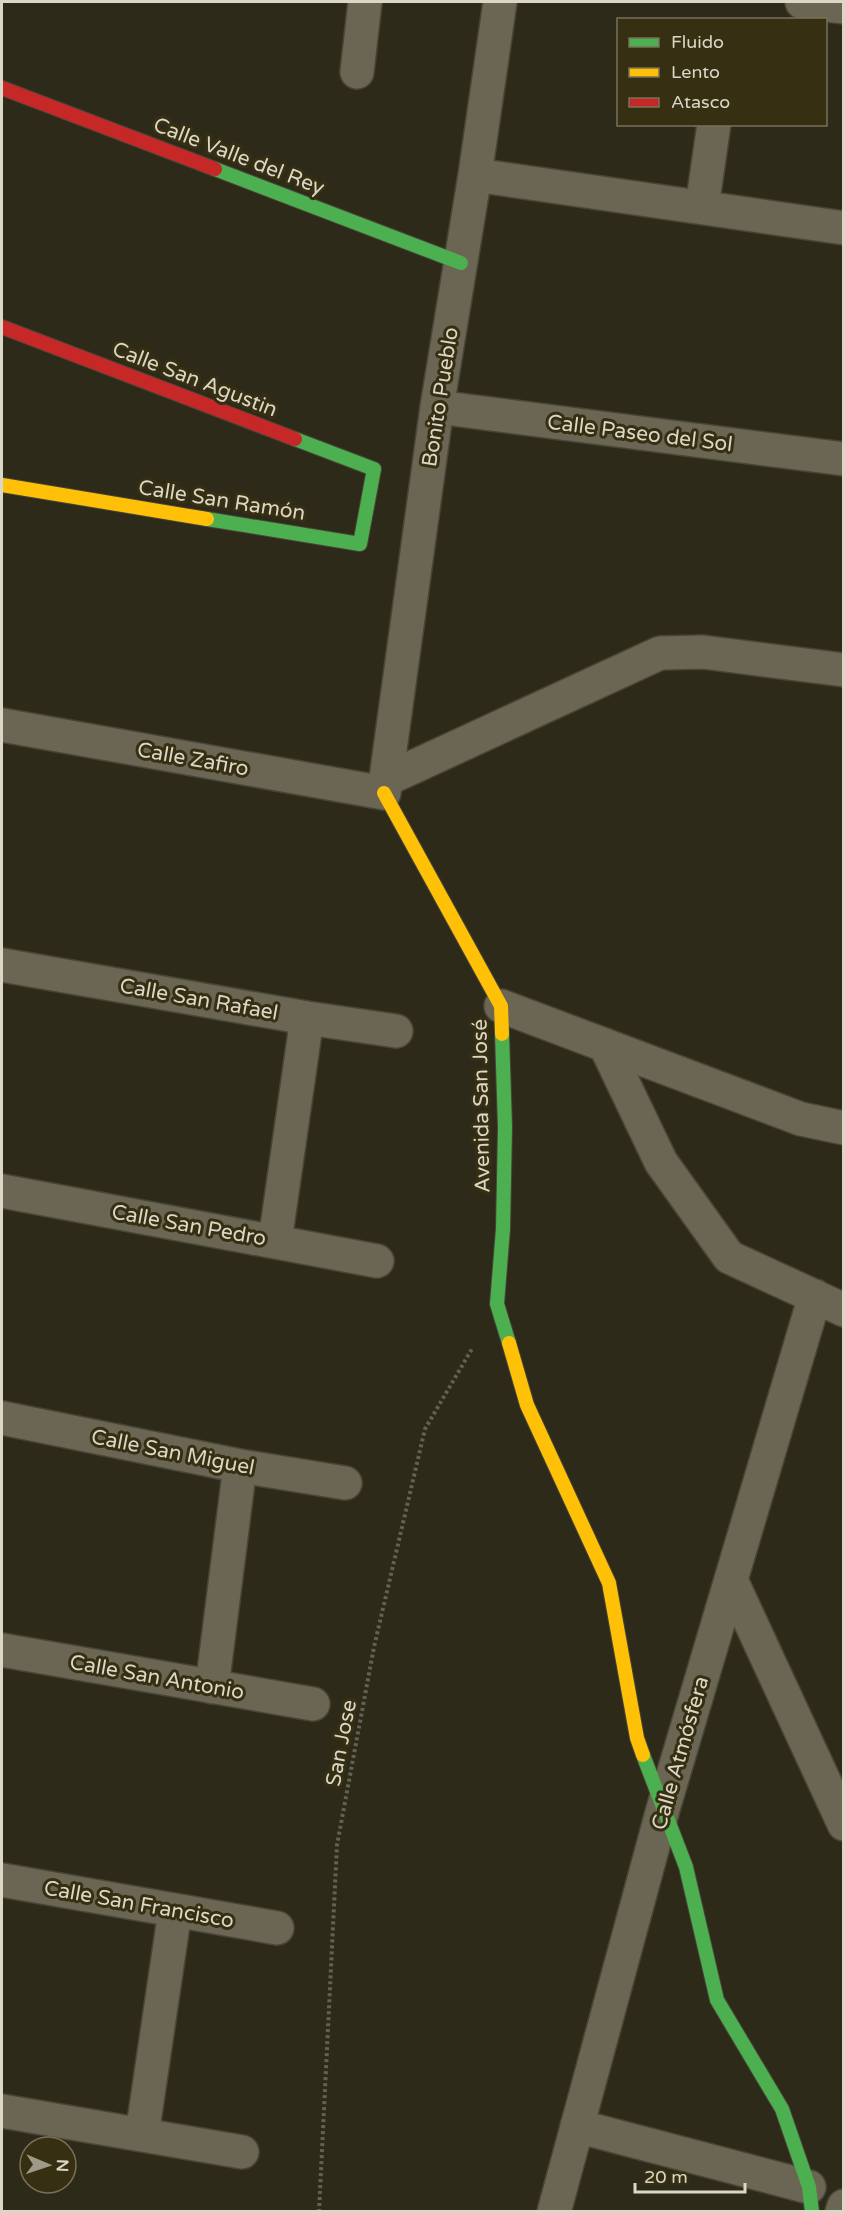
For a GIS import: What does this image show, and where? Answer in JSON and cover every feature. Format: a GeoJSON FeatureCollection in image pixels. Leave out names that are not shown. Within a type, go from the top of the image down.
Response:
{"type":"FeatureCollection","features":[{"type":"Feature","properties":{"kind":"street"},"geometry":{"type":"LineString","coordinates":[[357,72],[365,2]]}},
{"type":"Feature","properties":{"kind":"street","name":"Bonito Pueblo"},"geometry":{"type":"LineString","coordinates":[[385,786],[437,407],[475,175],[500,2]]}},
{"type":"Feature","properties":{"kind":"street"},"geometry":{"type":"LineString","coordinates":[[802,2],[843,7]]}},
{"type":"Feature","properties":{"kind":"street","name":"Calle Valle del Rey"},"geometry":{"type":"LineString","coordinates":[[2,88],[461,263]]}},
{"type":"Feature","properties":{"kind":"street"},"geometry":{"type":"LineString","coordinates":[[702,207],[714,126]]}},
{"type":"Feature","properties":{"kind":"street"},"geometry":{"type":"LineString","coordinates":[[475,175],[843,228]]}},
{"type":"Feature","properties":{"kind":"street","name":"Calle San Agustin"},"geometry":{"type":"LineString","coordinates":[[2,327],[374,469]]}},
{"type":"Feature","properties":{"kind":"street","name":"Calle Paseo del Sol"},"geometry":{"type":"LineString","coordinates":[[437,407],[843,459]]}},
{"type":"Feature","properties":{"kind":"street","name":"Calle San Ramón"},"geometry":{"type":"LineString","coordinates":[[2,485],[360,544],[374,469]]}},
{"type":"Feature","properties":{"kind":"street"},"geometry":{"type":"LineString","coordinates":[[385,786],[660,653],[703,652],[843,670]]}},
{"type":"Feature","properties":{"kind":"street","name":"Calle Zafiro"},"geometry":{"type":"LineString","coordinates":[[2,724],[385,786]]}},
{"type":"Feature","properties":{"kind":"street","name":"Avenida San José"},"geometry":{"type":"LineString","coordinates":[[385,786],[501,1006],[505,1127],[503,1228],[497,1304]]}},
{"type":"Feature","properties":{"kind":"street","name":"Calle San Rafael"},"geometry":{"type":"LineString","coordinates":[[2,965],[307,1018],[396,1031]]}},
{"type":"Feature","properties":{"kind":"street"},"geometry":{"type":"LineString","coordinates":[[501,1006],[801,1119],[843,1128]]}},
{"type":"Feature","properties":{"kind":"street"},"geometry":{"type":"LineString","coordinates":[[275,1241],[307,1018]]}},
{"type":"Feature","properties":{"kind":"street"},"geometry":{"type":"LineString","coordinates":[[605,1045],[661,1162],[729,1257],[829,1303]]}},
{"type":"Feature","properties":{"kind":"street","name":"Calle San Pedro"},"geometry":{"type":"LineString","coordinates":[[2,1191],[377,1261]]}},
{"type":"Feature","properties":{"kind":"street","name":"Calle Atmósfera"},"geometry":{"type":"LineString","coordinates":[[554,2211],[663,1809],[731,1580],[829,1303]]}},
{"type":"Feature","properties":{"kind":"street"},"geometry":{"type":"LineString","coordinates":[[497,1304],[527,1405],[609,1583],[637,1738],[686,1868],[717,2000],[782,2109],[811,2199]]}},
{"type":"Feature","properties":{"kind":"street","name":"Calle San Miguel"},"geometry":{"type":"LineString","coordinates":[[2,1418],[240,1466],[345,1484]]}},
{"type":"Feature","properties":{"kind":"street"},"geometry":{"type":"LineString","coordinates":[[212,1687],[240,1466]]}},
{"type":"Feature","properties":{"kind":"street"},"geometry":{"type":"LineString","coordinates":[[731,1580],[843,1824]]}},
{"type":"Feature","properties":{"kind":"street","name":"Calle San Antonio"},"geometry":{"type":"LineString","coordinates":[[2,1650],[312,1704]]}},
{"type":"Feature","properties":{"kind":"street","name":"Calle San Francisco"},"geometry":{"type":"LineString","coordinates":[[2,1880],[277,1928]]}},
{"type":"Feature","properties":{"kind":"street"},"geometry":{"type":"LineString","coordinates":[[142,2135],[175,1911]]}},
{"type":"Feature","properties":{"kind":"street"},"geometry":{"type":"LineString","coordinates":[[2,2111],[242,2152]]}},
{"type":"Feature","properties":{"kind":"street"},"geometry":{"type":"LineString","coordinates":[[577,2126],[811,2199]]}},
{"type":"Feature","properties":{"kind":"street"},"geometry":{"type":"LineString","coordinates":[[842,2211],[843,2205]]}},
{"type":"Feature","properties":{"kind":"path","name":"San Jose"},"geometry":{"type":"LineString","coordinates":[[319,2211],[337,1845],[374,1647],[425,1429],[497,1304]]}},
{"type":"Feature","properties":{"kind":"traffic: fast"},"geometry":{"type":"LineString","coordinates":[[215,169],[461,263]]}},
{"type":"Feature","properties":{"kind":"traffic: fast"},"geometry":{"type":"LineString","coordinates":[[207,519],[360,544],[374,469],[295,439]]}},
{"type":"Feature","properties":{"kind":"traffic: fast"},"geometry":{"type":"LineString","coordinates":[[502,1034],[505,1127],[503,1229],[497,1304],[509,1343]]}},
{"type":"Feature","properties":{"kind":"traffic: fast"},"geometry":{"type":"LineString","coordinates":[[643,1755],[686,1867],[717,2000],[782,2109],[809,2187],[812,2212]]}},
{"type":"Feature","properties":{"kind":"traffic: slow"},"geometry":{"type":"LineString","coordinates":[[2,485],[207,519]]}},
{"type":"Feature","properties":{"kind":"traffic: slow"},"geometry":{"type":"LineString","coordinates":[[384,793],[501,1006],[502,1034]]}},
{"type":"Feature","properties":{"kind":"traffic: slow"},"geometry":{"type":"LineString","coordinates":[[509,1343],[527,1405],[609,1583],[637,1738],[643,1755]]}},
{"type":"Feature","properties":{"kind":"traffic: jam"},"geometry":{"type":"LineString","coordinates":[[2,88],[215,169]]}},
{"type":"Feature","properties":{"kind":"traffic: jam"},"geometry":{"type":"LineString","coordinates":[[2,327],[295,439]]}}]}
